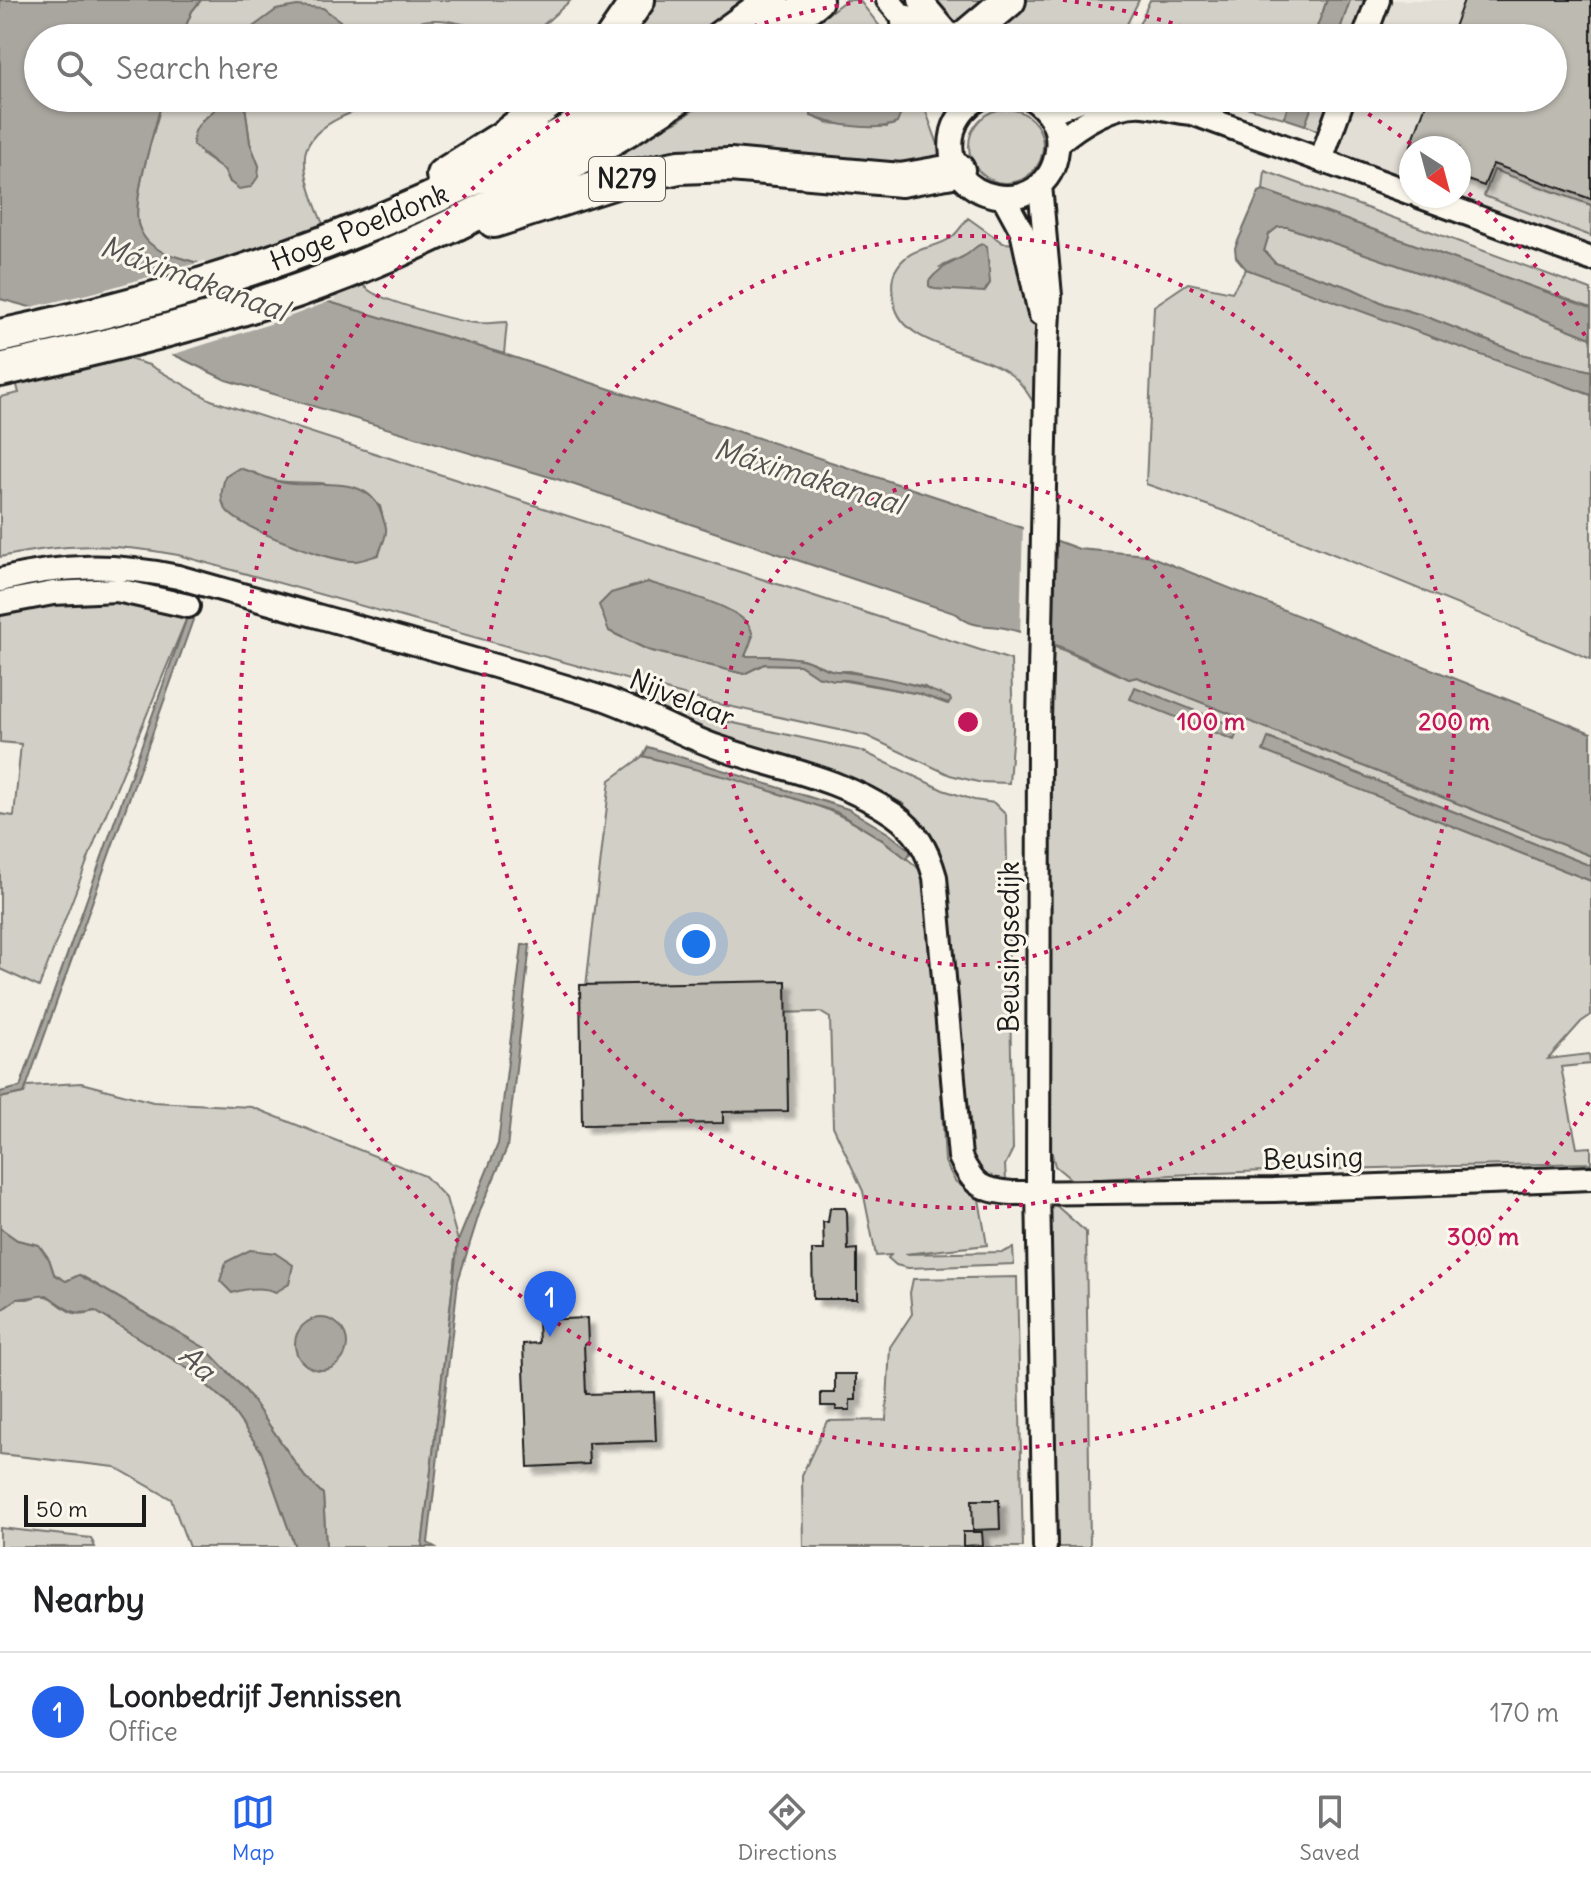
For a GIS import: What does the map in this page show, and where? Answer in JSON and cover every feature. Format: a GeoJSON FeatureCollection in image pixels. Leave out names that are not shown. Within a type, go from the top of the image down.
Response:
{"type":"FeatureCollection","features":[{"type":"Feature","properties":{"kind":"highway"},"geometry":{"type":"LineString","coordinates":[[622,24],[638,0]]}},
{"type":"Feature","properties":{"kind":"highway"},"geometry":{"type":"LineString","coordinates":[[739,24],[772,0]]}},
{"type":"Feature","properties":{"kind":"highway"},"geometry":{"type":"LineString","coordinates":[[784,24],[816,0]]}},
{"type":"Feature","properties":{"kind":"highway"},"geometry":{"type":"LineString","coordinates":[[981,24],[1009,0]]}},
{"type":"Feature","properties":{"kind":"highway","name":"N279"},"geometry":{"type":"LineString","coordinates":[[377,224],[408,197],[505,136],[536,112]]}},
{"type":"Feature","properties":{"kind":"highway","name":"Hoge Poeldonk"},"geometry":{"type":"LineString","coordinates":[[15,333],[176,293],[293,256],[377,224],[532,152],[602,112]]}},
{"type":"Feature","properties":{"kind":"highway","name":"Hoge Poeldonk"},"geometry":{"type":"LineString","coordinates":[[0,370],[99,348],[234,311],[349,271],[432,235],[542,178],[653,112]]}},
{"type":"Feature","properties":{"kind":"highway","name":"N279"},"geometry":{"type":"LineString","coordinates":[[432,235],[499,220],[587,190],[679,167],[730,165],[901,180],[958,170]]}},
{"type":"Feature","properties":{"kind":"street"},"geometry":{"type":"LineString","coordinates":[[1369,24],[1378,0]]}},
{"type":"Feature","properties":{"kind":"street"},"geometry":{"type":"LineString","coordinates":[[962,112],[951,141],[952,156],[958,170],[977,190],[1004,198],[1018,196],[1040,185],[1051,171],[1058,143],[1052,120],[1045,112]]}},
{"type":"Feature","properties":{"kind":"street"},"geometry":{"type":"LineString","coordinates":[[1058,143],[1091,120],[1110,112]]}},
{"type":"Feature","properties":{"kind":"street"},"geometry":{"type":"LineString","coordinates":[[1171,112],[1192,113],[1399,189]]}},
{"type":"Feature","properties":{"kind":"street"},"geometry":{"type":"LineString","coordinates":[[1321,160],[1338,112]]}},
{"type":"Feature","properties":{"kind":"street","name":"Beusingsedijk"},"geometry":{"type":"LineString","coordinates":[[1040,185],[1050,296],[1039,722],[1038,1191],[1045,1547]]}},
{"type":"Feature","properties":{"kind":"street","name":"Beusingsedijk"},"geometry":{"type":"LineString","coordinates":[[1004,198],[1022,231],[1047,347]]}},
{"type":"Feature","properties":{"kind":"street"},"geometry":{"type":"LineString","coordinates":[[1452,208],[1591,259]]}},
{"type":"Feature","properties":{"kind":"street","name":"Nijvelaar"},"geometry":{"type":"LineString","coordinates":[[0,580],[27,573],[83,566],[135,568],[178,577],[602,698],[716,747],[818,777],[892,813],[915,831],[927,850],[935,877],[960,1157],[968,1174],[986,1190],[1012,1193],[1038,1191]]}},
{"type":"Feature","properties":{"kind":"street"},"geometry":{"type":"LineString","coordinates":[[0,603],[53,593],[117,590],[188,606]]}},
{"type":"Feature","properties":{"kind":"street","name":"Beusing"},"geometry":{"type":"LineString","coordinates":[[1038,1191],[1274,1190],[1591,1178]]}},
{"type":"Feature","properties":{"kind":"shaded area"},"geometry":{"type":"Polygon","coordinates":[[[201,0],[571,0],[544,24],[462,24],[437,20],[416,24],[339,24],[340,21],[187,24],[201,0]]]}},
{"type":"Feature","properties":{"kind":"shaded area"},"geometry":{"type":"Polygon","coordinates":[[[652,0],[743,0],[709,24],[635,24],[652,0]]]}},
{"type":"Feature","properties":{"kind":"shaded area"},"geometry":{"type":"Polygon","coordinates":[[[846,0],[859,0],[878,24],[814,24],[846,0]]]}},
{"type":"Feature","properties":{"kind":"shaded area"},"geometry":{"type":"Polygon","coordinates":[[[930,0],[1000,0],[970,24],[949,24],[930,0]]]}},
{"type":"Feature","properties":{"kind":"shaded area"},"geometry":{"type":"Polygon","coordinates":[[[1019,0],[1139,0],[1127,24],[998,24],[1019,0]]]}},
{"type":"Feature","properties":{"kind":"shaded area"},"geometry":{"type":"Polygon","coordinates":[[[1150,0],[1327,0],[1318,24],[1139,24],[1150,0]]]}},
{"type":"Feature","properties":{"kind":"shaded area"},"geometry":{"type":"Polygon","coordinates":[[[1350,0],[1369,0],[1361,24],[1342,24],[1350,0]]]}},
{"type":"Feature","properties":{"kind":"shaded area"},"geometry":{"type":"Polygon","coordinates":[[[1366,0],[1591,0],[1591,266],[1419,208],[1471,208],[1471,136],[1399,136],[1399,201],[1306,170],[1326,112],[1567,112],[1567,24],[1357,24],[1366,0]]]}},
{"type":"Feature","properties":{"kind":"shaded area"},"geometry":{"type":"Polygon","coordinates":[[[159,112],[214,112],[202,120],[202,155],[225,171],[230,182],[259,166],[250,143],[246,112],[352,112],[316,134],[305,156],[310,189],[317,209],[347,267],[378,295],[467,322],[507,322],[504,354],[164,253],[143,236],[139,227],[138,201],[159,112]]]}},
{"type":"Feature","properties":{"kind":"shaded area"},"geometry":{"type":"Polygon","coordinates":[[[691,112],[811,112],[811,115],[827,123],[887,127],[901,112],[926,112],[947,169],[733,159],[535,197],[691,112]]]}},
{"type":"Feature","properties":{"kind":"shaded area"},"geometry":{"type":"Polygon","coordinates":[[[992,112],[1027,115],[1037,125],[1042,139],[1042,153],[1037,167],[1027,177],[1013,182],[999,182],[985,177],[975,167],[970,153],[970,139],[975,125],[992,112]]]}},
{"type":"Feature","properties":{"kind":"shaded area"},"geometry":{"type":"Polygon","coordinates":[[[1263,112],[1286,112],[1284,118],[1263,112]]]}},
{"type":"Feature","properties":{"kind":"shaded area"},"geometry":{"type":"Polygon","coordinates":[[[1310,112],[1329,112],[1322,133],[1305,125],[1310,112]]]}},
{"type":"Feature","properties":{"kind":"shaded area"},"geometry":{"type":"Polygon","coordinates":[[[1494,170],[1591,205],[1591,236],[1484,196],[1494,170]]]}},
{"type":"Feature","properties":{"kind":"shaded area"},"geometry":{"type":"Polygon","coordinates":[[[1265,171],[1591,290],[1591,308],[1263,190],[1265,171]]]}},
{"type":"Feature","properties":{"kind":"shaded area"},"geometry":{"type":"Polygon","coordinates":[[[968,218],[1003,243],[1020,244],[1035,323],[1037,408],[1022,385],[1010,374],[911,330],[900,318],[894,302],[893,278],[901,262],[914,252],[952,237],[968,218]],[[969,254],[940,267],[984,292],[990,283],[969,254]]]}},
{"type":"Feature","properties":{"kind":"shaded area"},"geometry":{"type":"Polygon","coordinates":[[[1278,227],[1287,227],[1464,288],[1591,338],[1591,371],[1521,354],[1422,315],[1385,304],[1351,288],[1275,263],[1264,251],[1269,234],[1278,227]]]}},
{"type":"Feature","properties":{"kind":"shaded area"},"geometry":{"type":"Polygon","coordinates":[[[1246,269],[1591,395],[1591,659],[1247,519],[1146,484],[1154,306],[1188,283],[1232,292],[1246,269]]]}},
{"type":"Feature","properties":{"kind":"shaded area"},"geometry":{"type":"Polygon","coordinates":[[[0,321],[149,365],[211,400],[1011,660],[1013,729],[1009,783],[978,782],[950,775],[867,736],[705,701],[178,555],[89,546],[0,557],[0,397],[19,393],[0,321]],[[253,472],[379,555],[386,531],[380,506],[328,484],[278,481],[253,472]],[[609,631],[648,650],[744,674],[764,664],[800,665],[817,676],[920,694],[948,704],[925,687],[849,671],[834,671],[803,659],[744,656],[753,636],[609,631]]]}},
{"type":"Feature","properties":{"kind":"shaded area"},"geometry":{"type":"Polygon","coordinates":[[[77,599],[127,602],[188,615],[98,833],[39,987],[0,969],[0,814],[14,816],[21,744],[0,742],[0,613],[77,599]]]}},
{"type":"Feature","properties":{"kind":"shaded area"},"geometry":{"type":"Polygon","coordinates":[[[1054,646],[1129,679],[1137,677],[1591,856],[1591,866],[1269,738],[1264,751],[1591,881],[1591,1015],[1548,1059],[1589,1054],[1590,1064],[1561,1067],[1577,1148],[1591,1147],[1591,1163],[1267,1171],[1073,1181],[1055,1166],[1047,1134],[1048,746],[1054,646]]]}},
{"type":"Feature","properties":{"kind":"shaded area"},"geometry":{"type":"Polygon","coordinates":[[[636,694],[706,717],[862,751],[943,790],[994,803],[1006,815],[1013,1149],[1005,1165],[1006,1181],[987,1176],[970,1150],[946,878],[939,849],[922,823],[902,803],[872,787],[824,767],[704,731],[635,701],[636,694]]]}},
{"type":"Feature","properties":{"kind":"shaded area"},"geometry":{"type":"Polygon","coordinates":[[[643,756],[776,790],[839,815],[869,831],[924,875],[930,886],[945,1162],[955,1181],[979,1199],[987,1245],[905,1254],[1003,1252],[1013,1248],[1014,1264],[908,1268],[896,1265],[888,1258],[891,1255],[876,1256],[863,1191],[833,1126],[830,1018],[820,1012],[597,1016],[585,995],[610,780],[643,756]]]}},
{"type":"Feature","properties":{"kind":"shaded area"},"geometry":{"type":"Polygon","coordinates":[[[81,1083],[153,1102],[252,1107],[425,1176],[446,1198],[458,1241],[422,1547],[326,1547],[323,1494],[305,1477],[245,1390],[205,1348],[80,1275],[66,1282],[54,1274],[49,1259],[39,1245],[17,1240],[0,1228],[0,1098],[24,1093],[27,1086],[81,1083]]]}},
{"type":"Feature","properties":{"kind":"shaded area"},"geometry":{"type":"Polygon","coordinates":[[[1050,1200],[1086,1232],[1090,1547],[1057,1547],[1050,1200]]]}},
{"type":"Feature","properties":{"kind":"shaded area"},"geometry":{"type":"Polygon","coordinates":[[[1017,1277],[1023,1547],[803,1547],[802,1475],[827,1421],[886,1420],[890,1347],[912,1314],[910,1293],[913,1279],[1017,1277]]]}},
{"type":"Feature","properties":{"kind":"shaded area"},"geometry":{"type":"Polygon","coordinates":[[[40,1295],[69,1311],[84,1314],[95,1311],[190,1370],[228,1404],[261,1451],[295,1547],[189,1547],[171,1499],[115,1467],[0,1454],[0,1311],[17,1299],[40,1295]]]}},
{"type":"Feature","properties":{"kind":"shaded area"},"geometry":{"type":"Polygon","coordinates":[[[0,1528],[91,1538],[95,1547],[0,1547],[0,1528]]]}},
{"type":"Feature","properties":{"kind":"water","name":"Máximakanaal"},"geometry":{"type":"Polygon","coordinates":[[[0,0],[201,0],[187,24],[24,24],[24,112],[159,112],[141,183],[137,216],[143,236],[164,253],[504,354],[952,502],[1079,549],[1147,555],[1591,733],[1591,856],[1137,677],[1129,679],[1040,638],[1001,627],[975,624],[957,614],[560,480],[226,380],[164,350],[0,299],[0,0]]]}},
{"type":"Feature","properties":{"kind":"water"},"geometry":{"type":"Polygon","coordinates":[[[1327,0],[1350,0],[1342,24],[1318,24],[1327,0]]]}},
{"type":"Feature","properties":{"kind":"water"},"geometry":{"type":"Polygon","coordinates":[[[297,6],[323,8],[340,21],[339,24],[257,24],[276,10],[297,6]]]}},
{"type":"Feature","properties":{"kind":"water"},"geometry":{"type":"Polygon","coordinates":[[[212,112],[246,112],[250,143],[259,166],[258,177],[251,187],[239,189],[230,182],[225,171],[193,145],[199,124],[212,112]]]}},
{"type":"Feature","properties":{"kind":"water"},"geometry":{"type":"Polygon","coordinates":[[[811,112],[901,113],[897,123],[878,127],[842,125],[811,116],[811,112]]]}},
{"type":"Feature","properties":{"kind":"water"},"geometry":{"type":"Polygon","coordinates":[[[1286,112],[1310,112],[1305,125],[1284,118],[1286,112]]]}},
{"type":"Feature","properties":{"kind":"water"},"geometry":{"type":"Polygon","coordinates":[[[1263,190],[1591,308],[1591,338],[1464,288],[1287,227],[1278,227],[1269,234],[1264,251],[1275,263],[1351,288],[1385,304],[1422,315],[1521,354],[1591,371],[1591,395],[1246,269],[1236,257],[1235,248],[1259,192],[1263,190]]]}},
{"type":"Feature","properties":{"kind":"water"},"geometry":{"type":"Polygon","coordinates":[[[982,244],[987,247],[990,283],[984,292],[934,289],[929,286],[929,281],[938,272],[982,244]]]}},
{"type":"Feature","properties":{"kind":"water"},"geometry":{"type":"Polygon","coordinates":[[[239,468],[286,483],[334,484],[359,489],[369,495],[377,504],[386,528],[378,555],[354,561],[326,556],[269,535],[237,519],[225,508],[222,495],[225,477],[239,468]]]}},
{"type":"Feature","properties":{"kind":"water"},"geometry":{"type":"Polygon","coordinates":[[[648,582],[708,601],[738,615],[752,633],[745,656],[801,659],[832,670],[908,683],[936,692],[951,701],[948,704],[920,694],[817,676],[800,665],[764,664],[744,674],[648,650],[609,631],[599,605],[611,593],[648,582]]]}},
{"type":"Feature","properties":{"kind":"water"},"geometry":{"type":"Polygon","coordinates":[[[188,615],[194,617],[24,1093],[0,1098],[0,1092],[20,1087],[188,615]]]}},
{"type":"Feature","properties":{"kind":"water"},"geometry":{"type":"Polygon","coordinates":[[[1135,687],[1239,728],[1234,740],[1130,699],[1135,687]]]}},
{"type":"Feature","properties":{"kind":"water"},"geometry":{"type":"Polygon","coordinates":[[[1268,738],[1591,866],[1591,881],[1263,751],[1268,738]]]}},
{"type":"Feature","properties":{"kind":"water"},"geometry":{"type":"Polygon","coordinates":[[[648,747],[848,809],[911,851],[907,859],[883,840],[836,812],[730,778],[643,756],[648,747]]]}},
{"type":"Feature","properties":{"kind":"water"},"geometry":{"type":"Polygon","coordinates":[[[522,945],[530,945],[507,1148],[481,1208],[458,1281],[428,1543],[435,1547],[422,1547],[458,1241],[498,1144],[522,945]]]}},
{"type":"Feature","properties":{"kind":"water","name":"Aa"},"geometry":{"type":"Polygon","coordinates":[[[0,1228],[17,1240],[38,1245],[49,1259],[54,1274],[66,1281],[79,1275],[205,1348],[245,1390],[305,1477],[323,1494],[326,1547],[295,1547],[261,1451],[228,1404],[190,1370],[95,1311],[75,1312],[47,1295],[17,1299],[0,1311],[0,1228]]]}},
{"type":"Feature","properties":{"kind":"water"},"geometry":{"type":"Polygon","coordinates":[[[250,1250],[275,1253],[293,1265],[289,1284],[276,1292],[254,1288],[232,1293],[220,1281],[226,1262],[250,1250]]]}},
{"type":"Feature","properties":{"kind":"water"},"geometry":{"type":"Polygon","coordinates":[[[321,1318],[339,1326],[347,1344],[339,1362],[321,1370],[303,1362],[295,1344],[303,1326],[321,1318]]]}},
{"type":"Feature","properties":{"kind":"pier"},"geometry":{"type":"Polygon","coordinates":[[[204,261],[336,299],[270,324],[168,356],[23,309],[96,292],[204,261]]]}},
{"type":"Feature","properties":{"kind":"pier"},"geometry":{"type":"Polygon","coordinates":[[[1023,524],[1054,535],[1051,649],[1020,637],[1023,524]]]}},
{"type":"Feature","properties":{"kind":"building"},"geometry":{"type":"Polygon","coordinates":[[[1464,0],[1591,0],[1591,199],[1493,164],[1484,186],[1471,181],[1471,136],[1414,136],[1423,112],[1567,112],[1567,24],[1455,24],[1464,0]]]}},
{"type":"Feature","properties":{"kind":"building"},"geometry":{"type":"Polygon","coordinates":[[[786,981],[788,1111],[723,1112],[723,1123],[582,1125],[580,985],[786,981]]]}},
{"type":"Feature","properties":{"kind":"building"},"geometry":{"type":"Polygon","coordinates":[[[830,1208],[845,1208],[847,1212],[848,1250],[857,1249],[857,1299],[813,1299],[812,1250],[824,1250],[823,1222],[828,1222],[830,1208]]]}},
{"type":"Feature","properties":{"kind":"building"},"geometry":{"type":"Polygon","coordinates":[[[587,1318],[588,1343],[584,1344],[586,1394],[654,1392],[656,1441],[588,1443],[589,1464],[528,1467],[523,1344],[539,1343],[538,1320],[587,1318]]]}},
{"type":"Feature","properties":{"kind":"building"},"geometry":{"type":"Polygon","coordinates":[[[835,1374],[856,1374],[856,1400],[850,1400],[850,1410],[821,1406],[821,1393],[835,1393],[835,1374]]]}},
{"type":"Feature","properties":{"kind":"building"},"geometry":{"type":"Polygon","coordinates":[[[972,1500],[999,1500],[1000,1529],[973,1530],[972,1500]]]}},
{"type":"Feature","properties":{"kind":"building"},"geometry":{"type":"Polygon","coordinates":[[[963,1532],[982,1532],[983,1545],[963,1546],[963,1532]]]}},
{"type":"Feature","properties":{"kind":"place","name":"Loonbedrijf Jennissen"},"geometry":{"type":"Point","coordinates":[550,1337]}}]}
